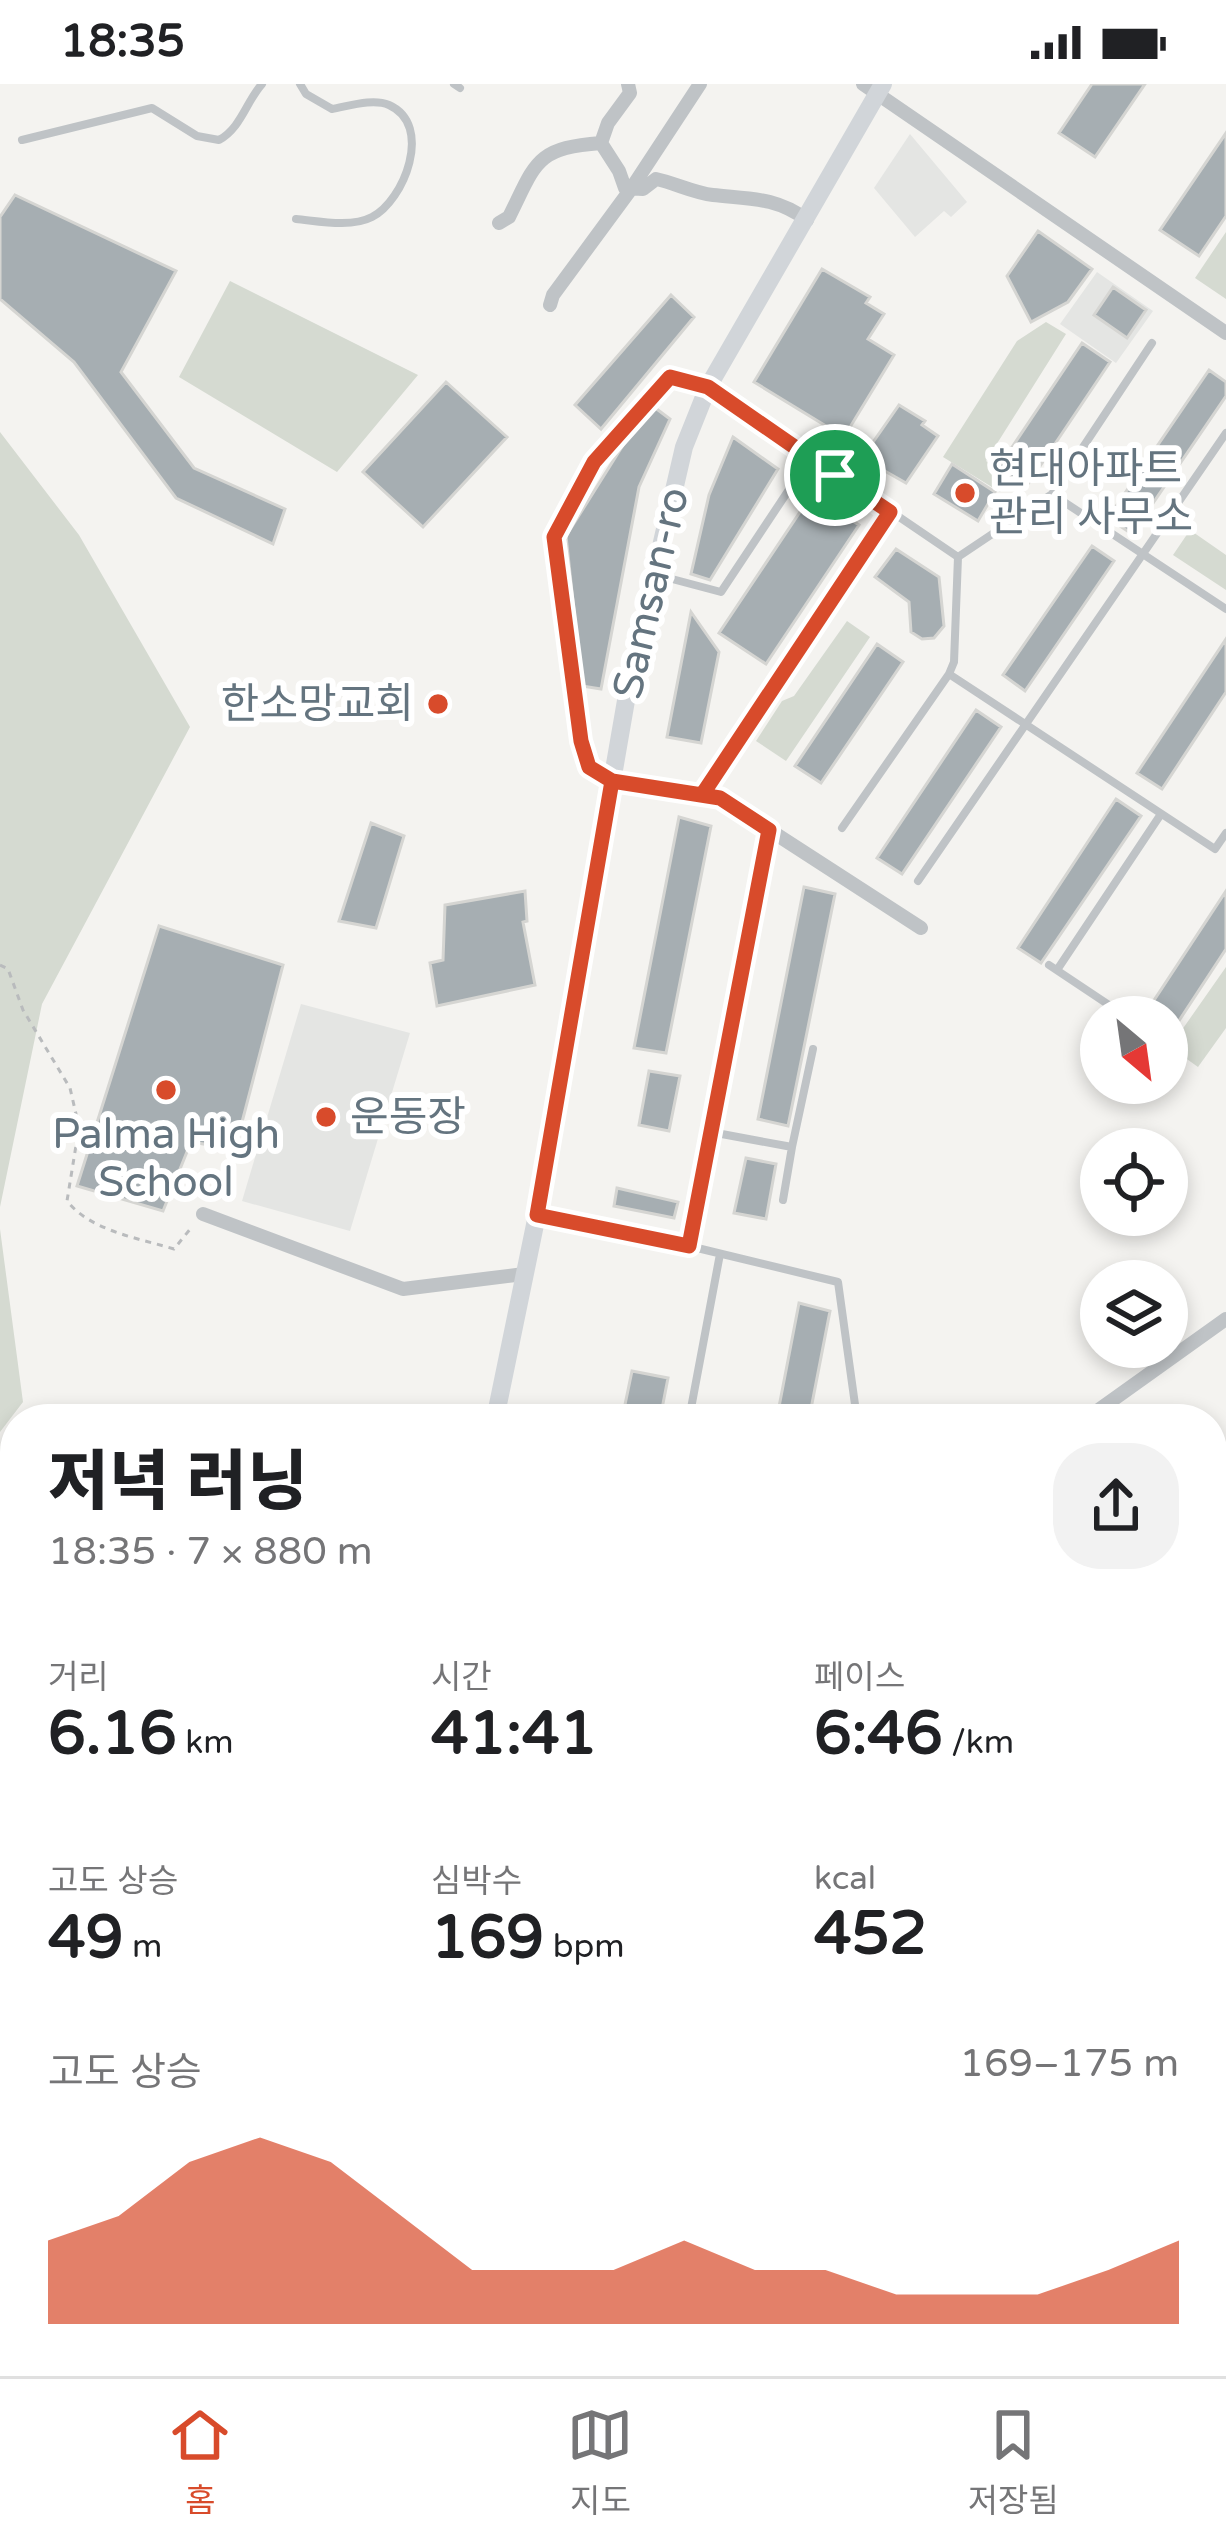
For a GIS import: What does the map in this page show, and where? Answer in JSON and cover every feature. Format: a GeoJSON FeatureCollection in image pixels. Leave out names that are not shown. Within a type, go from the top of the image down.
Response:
{"type":"FeatureCollection","features":[{"type":"Feature","properties":{"kind":"main road","name":"Samsan-ro"},"geometry":{"type":"LineString","coordinates":[[498,1404],[537,1215],[612,781],[684,447],[708,387],[807,220],[874,87]]}},
{"type":"Feature","properties":{"kind":"street"},"geometry":{"type":"LineString","coordinates":[[628,84],[630,93],[608,123],[602,143],[625,188],[643,189],[656,179],[709,195],[758,196],[786,204],[807,220]]}},
{"type":"Feature","properties":{"kind":"street"},"geometry":{"type":"LineString","coordinates":[[550,305],[700,84]]}},
{"type":"Feature","properties":{"kind":"street"},"geometry":{"type":"LineString","coordinates":[[874,87],[1226,333]]}},
{"type":"Feature","properties":{"kind":"street"},"geometry":{"type":"LineString","coordinates":[[499,223],[509,217],[524,181],[551,152],[602,143]]}},
{"type":"Feature","properties":{"kind":"street"},"geometry":{"type":"LineString","coordinates":[[612,781],[720,798],[921,928]]}},
{"type":"Feature","properties":{"kind":"street"},"geometry":{"type":"LineString","coordinates":[[203,1214],[403,1289],[524,1274]]}},
{"type":"Feature","properties":{"kind":"street"},"geometry":{"type":"LineString","coordinates":[[1107,1404],[1226,1319]]}},
{"type":"Feature","properties":{"kind":"lane"},"geometry":{"type":"LineString","coordinates":[[22,140],[152,108],[196,136],[219,140],[236,126],[262,84]]}},
{"type":"Feature","properties":{"kind":"lane"},"geometry":{"type":"LineString","coordinates":[[296,219],[369,220],[391,200],[414,150],[406,122],[389,105],[371,102],[332,109],[300,84]]}},
{"type":"Feature","properties":{"kind":"lane"},"geometry":{"type":"LineString","coordinates":[[958,557],[1052,494],[1152,343]]}},
{"type":"Feature","properties":{"kind":"lane"},"geometry":{"type":"LineString","coordinates":[[612,781],[589,767],[582,749],[554,537],[594,462],[670,377],[708,387],[958,557]]}},
{"type":"Feature","properties":{"kind":"lane"},"geometry":{"type":"LineString","coordinates":[[918,881],[1226,433]]}},
{"type":"Feature","properties":{"kind":"lane"},"geometry":{"type":"LineString","coordinates":[[655,574],[721,592],[810,458]]}},
{"type":"Feature","properties":{"kind":"lane"},"geometry":{"type":"LineString","coordinates":[[1052,494],[1226,609]]}},
{"type":"Feature","properties":{"kind":"lane"},"geometry":{"type":"LineString","coordinates":[[702,795],[890,512]]}},
{"type":"Feature","properties":{"kind":"lane"},"geometry":{"type":"LineString","coordinates":[[842,828],[950,674],[958,557]]}},
{"type":"Feature","properties":{"kind":"lane"},"geometry":{"type":"LineString","coordinates":[[950,674],[1215,849],[1226,833]]}},
{"type":"Feature","properties":{"kind":"lane"},"geometry":{"type":"LineString","coordinates":[[1095,996],[1053,968],[1161,814]]}},
{"type":"Feature","properties":{"kind":"lane"},"geometry":{"type":"LineString","coordinates":[[689,1246],[769,830]]}},
{"type":"Feature","properties":{"kind":"lane"},"geometry":{"type":"LineString","coordinates":[[783,1200],[813,1049]]}},
{"type":"Feature","properties":{"kind":"lane"},"geometry":{"type":"LineString","coordinates":[[711,1132],[792,1147]]}},
{"type":"Feature","properties":{"kind":"lane"},"geometry":{"type":"LineString","coordinates":[[537,1215],[838,1282],[855,1404]]}},
{"type":"Feature","properties":{"kind":"lane"},"geometry":{"type":"LineString","coordinates":[[692,1404],[720,1254]]}},
{"type":"Feature","properties":{"kind":"path"},"geometry":{"type":"LineString","coordinates":[[0,964],[8,969],[22,1010],[70,1088],[80,1127],[67,1201],[78,1215],[174,1249],[203,1214]]}},
{"type":"Feature","properties":{"kind":"shaded area"},"geometry":{"type":"Polygon","coordinates":[[[910,134],[967,202],[951,217],[944,211],[915,237],[874,188],[910,134]]]}},
{"type":"Feature","properties":{"kind":"shaded area"},"geometry":{"type":"Polygon","coordinates":[[[1226,232],[1226,299],[1195,278],[1226,232]]]}},
{"type":"Feature","properties":{"kind":"shaded area"},"geometry":{"type":"Polygon","coordinates":[[[1097,272],[1153,311],[1116,363],[1060,324],[1097,272]]]}},
{"type":"Feature","properties":{"kind":"shaded area"},"geometry":{"type":"Polygon","coordinates":[[[230,281],[418,375],[337,472],[179,377],[230,281]]]}},
{"type":"Feature","properties":{"kind":"shaded area"},"geometry":{"type":"Polygon","coordinates":[[[1046,322],[1066,334],[986,461],[1009,477],[1000,492],[943,457],[1017,341],[1046,322]]]}},
{"type":"Feature","properties":{"kind":"shaded area"},"geometry":{"type":"Polygon","coordinates":[[[0,432],[79,535],[190,727],[42,1004],[0,1207],[0,432]]]}},
{"type":"Feature","properties":{"kind":"shaded area"},"geometry":{"type":"Polygon","coordinates":[[[1190,530],[1226,555],[1226,590],[1173,555],[1190,530]]]}},
{"type":"Feature","properties":{"kind":"shaded area"},"geometry":{"type":"Polygon","coordinates":[[[847,621],[870,637],[786,761],[756,741],[847,621]]]}},
{"type":"Feature","properties":{"kind":"shaded area"},"geometry":{"type":"Polygon","coordinates":[[[1226,967],[1226,1028],[1198,1067],[1188,1060],[1188,1021],[1226,967]]]}},
{"type":"Feature","properties":{"kind":"shaded area","name":"운동장"},"geometry":{"type":"Polygon","coordinates":[[[301,1004],[410,1033],[350,1231],[242,1201],[301,1004]]]}},
{"type":"Feature","properties":{"kind":"shaded area"},"geometry":{"type":"Polygon","coordinates":[[[0,1229],[23,1402],[0,1404],[0,1229]]]}},
{"type":"Feature","properties":{"kind":"building"},"geometry":{"type":"Polygon","coordinates":[[[1092,84],[1145,84],[1095,157],[1059,133],[1092,84]]]}},
{"type":"Feature","properties":{"kind":"building"},"geometry":{"type":"Polygon","coordinates":[[[1226,133],[1226,216],[1199,256],[1160,230],[1226,133]]]}},
{"type":"Feature","properties":{"kind":"building"},"geometry":{"type":"Polygon","coordinates":[[[15,195],[176,271],[121,372],[194,468],[285,509],[273,544],[176,498],[74,362],[0,299],[0,217],[15,195]]]}},
{"type":"Feature","properties":{"kind":"building"},"geometry":{"type":"Polygon","coordinates":[[[1038,231],[1092,269],[1068,302],[1031,322],[1007,276],[1038,231]]]}},
{"type":"Feature","properties":{"kind":"building"},"geometry":{"type":"Polygon","coordinates":[[[822,269],[870,297],[866,303],[884,314],[868,339],[894,355],[844,437],[754,382],[822,269]]]}},
{"type":"Feature","properties":{"kind":"building"},"geometry":{"type":"Polygon","coordinates":[[[1113,287],[1146,310],[1127,338],[1094,315],[1113,287]]]}},
{"type":"Feature","properties":{"kind":"building"},"geometry":{"type":"Polygon","coordinates":[[[671,295],[694,317],[601,429],[575,405],[671,295]]]}},
{"type":"Feature","properties":{"kind":"building"},"geometry":{"type":"Polygon","coordinates":[[[1082,343],[1110,362],[1026,487],[998,468],[1082,343]]]}},
{"type":"Feature","properties":{"kind":"building"},"geometry":{"type":"Polygon","coordinates":[[[1209,370],[1226,382],[1226,396],[1132,534],[1108,518],[1209,370]]]}},
{"type":"Feature","properties":{"kind":"building"},"geometry":{"type":"Polygon","coordinates":[[[446,382],[507,437],[423,527],[363,472],[446,382]]]}},
{"type":"Feature","properties":{"kind":"building"},"geometry":{"type":"Polygon","coordinates":[[[899,405],[925,421],[922,425],[938,436],[906,483],[862,458],[899,405]]]}},
{"type":"Feature","properties":{"kind":"building"},"geometry":{"type":"Polygon","coordinates":[[[654,407],[670,419],[639,487],[601,689],[582,686],[566,536],[630,434],[654,407]]]}},
{"type":"Feature","properties":{"kind":"building"},"geometry":{"type":"Polygon","coordinates":[[[733,437],[778,469],[710,580],[691,574],[709,495],[733,437]]]}},
{"type":"Feature","properties":{"kind":"building","name":"현대아파트 관리 사무소"},"geometry":{"type":"Polygon","coordinates":[[[952,464],[995,492],[978,521],[934,494],[952,464]]]}},
{"type":"Feature","properties":{"kind":"building"},"geometry":{"type":"Polygon","coordinates":[[[812,494],[859,525],[766,664],[719,633],[812,494]]]}},
{"type":"Feature","properties":{"kind":"building"},"geometry":{"type":"Polygon","coordinates":[[[1092,546],[1114,561],[1025,691],[1003,675],[1092,546]]]}},
{"type":"Feature","properties":{"kind":"building"},"geometry":{"type":"Polygon","coordinates":[[[896,549],[939,577],[944,626],[934,638],[922,639],[911,632],[909,602],[875,577],[896,549]]]}},
{"type":"Feature","properties":{"kind":"building"},"geometry":{"type":"Polygon","coordinates":[[[691,612],[719,652],[701,743],[667,737],[691,612]]]}},
{"type":"Feature","properties":{"kind":"building"},"geometry":{"type":"Polygon","coordinates":[[[1226,639],[1226,692],[1162,789],[1137,773],[1226,639]]]}},
{"type":"Feature","properties":{"kind":"building"},"geometry":{"type":"Polygon","coordinates":[[[877,644],[903,662],[821,783],[795,766],[877,644]]]}},
{"type":"Feature","properties":{"kind":"building"},"geometry":{"type":"Polygon","coordinates":[[[976,710],[1001,727],[902,874],[877,858],[976,710]]]}},
{"type":"Feature","properties":{"kind":"building"},"geometry":{"type":"Polygon","coordinates":[[[1116,799],[1141,816],[1041,963],[1018,948],[1116,799]]]}},
{"type":"Feature","properties":{"kind":"building"},"geometry":{"type":"Polygon","coordinates":[[[679,817],[711,826],[666,1053],[634,1048],[679,817]]]}},
{"type":"Feature","properties":{"kind":"building"},"geometry":{"type":"Polygon","coordinates":[[[371,823],[404,836],[376,928],[339,921],[371,823]]]}},
{"type":"Feature","properties":{"kind":"building"},"geometry":{"type":"Polygon","coordinates":[[[804,887],[835,894],[788,1126],[758,1119],[804,887]]]}},
{"type":"Feature","properties":{"kind":"building"},"geometry":{"type":"Polygon","coordinates":[[[525,891],[527,921],[523,922],[535,985],[437,1006],[430,963],[443,960],[445,905],[525,891]]]}},
{"type":"Feature","properties":{"kind":"building"},"geometry":{"type":"Polygon","coordinates":[[[1226,891],[1226,949],[1188,1007],[1188,996],[1157,996],[1226,891]]]}},
{"type":"Feature","properties":{"kind":"building"},"geometry":{"type":"Polygon","coordinates":[[[159,926],[283,965],[235,1149],[191,1142],[163,1211],[77,1186],[159,926]]]}},
{"type":"Feature","properties":{"kind":"building"},"geometry":{"type":"Polygon","coordinates":[[[649,1071],[680,1076],[669,1131],[639,1125],[649,1071]]]}},
{"type":"Feature","properties":{"kind":"building"},"geometry":{"type":"Polygon","coordinates":[[[746,1158],[776,1164],[766,1219],[734,1213],[746,1158]]]}},
{"type":"Feature","properties":{"kind":"building"},"geometry":{"type":"Polygon","coordinates":[[[617,1188],[678,1202],[674,1218],[614,1206],[617,1188]]]}},
{"type":"Feature","properties":{"kind":"building"},"geometry":{"type":"Polygon","coordinates":[[[799,1303],[830,1311],[812,1404],[780,1404],[799,1303]]]}},
{"type":"Feature","properties":{"kind":"building"},"geometry":{"type":"Polygon","coordinates":[[[632,1371],[668,1378],[663,1404],[625,1404],[632,1371]]]}},
{"type":"Feature","properties":{"kind":"place","name":"현대아파트 관리 사무소"},"geometry":{"type":"Point","coordinates":[965,493]}},
{"type":"Feature","properties":{"kind":"place","name":"한소망교회"},"geometry":{"type":"Point","coordinates":[438,704]}},
{"type":"Feature","properties":{"kind":"place","name":"Palma High School"},"geometry":{"type":"Point","coordinates":[166,1090]}},
{"type":"Feature","properties":{"kind":"place","name":"운동장"},"geometry":{"type":"Point","coordinates":[326,1117]}},
{"type":"Feature","properties":{"kind":"route"},"geometry":{"type":"LineString","coordinates":[[835,475],[708,387],[670,377],[594,462],[554,537],[582,749],[589,767],[612,781],[720,798],[769,830],[689,1246],[537,1215],[612,781],[702,795],[890,512],[835,475]]}}]}
